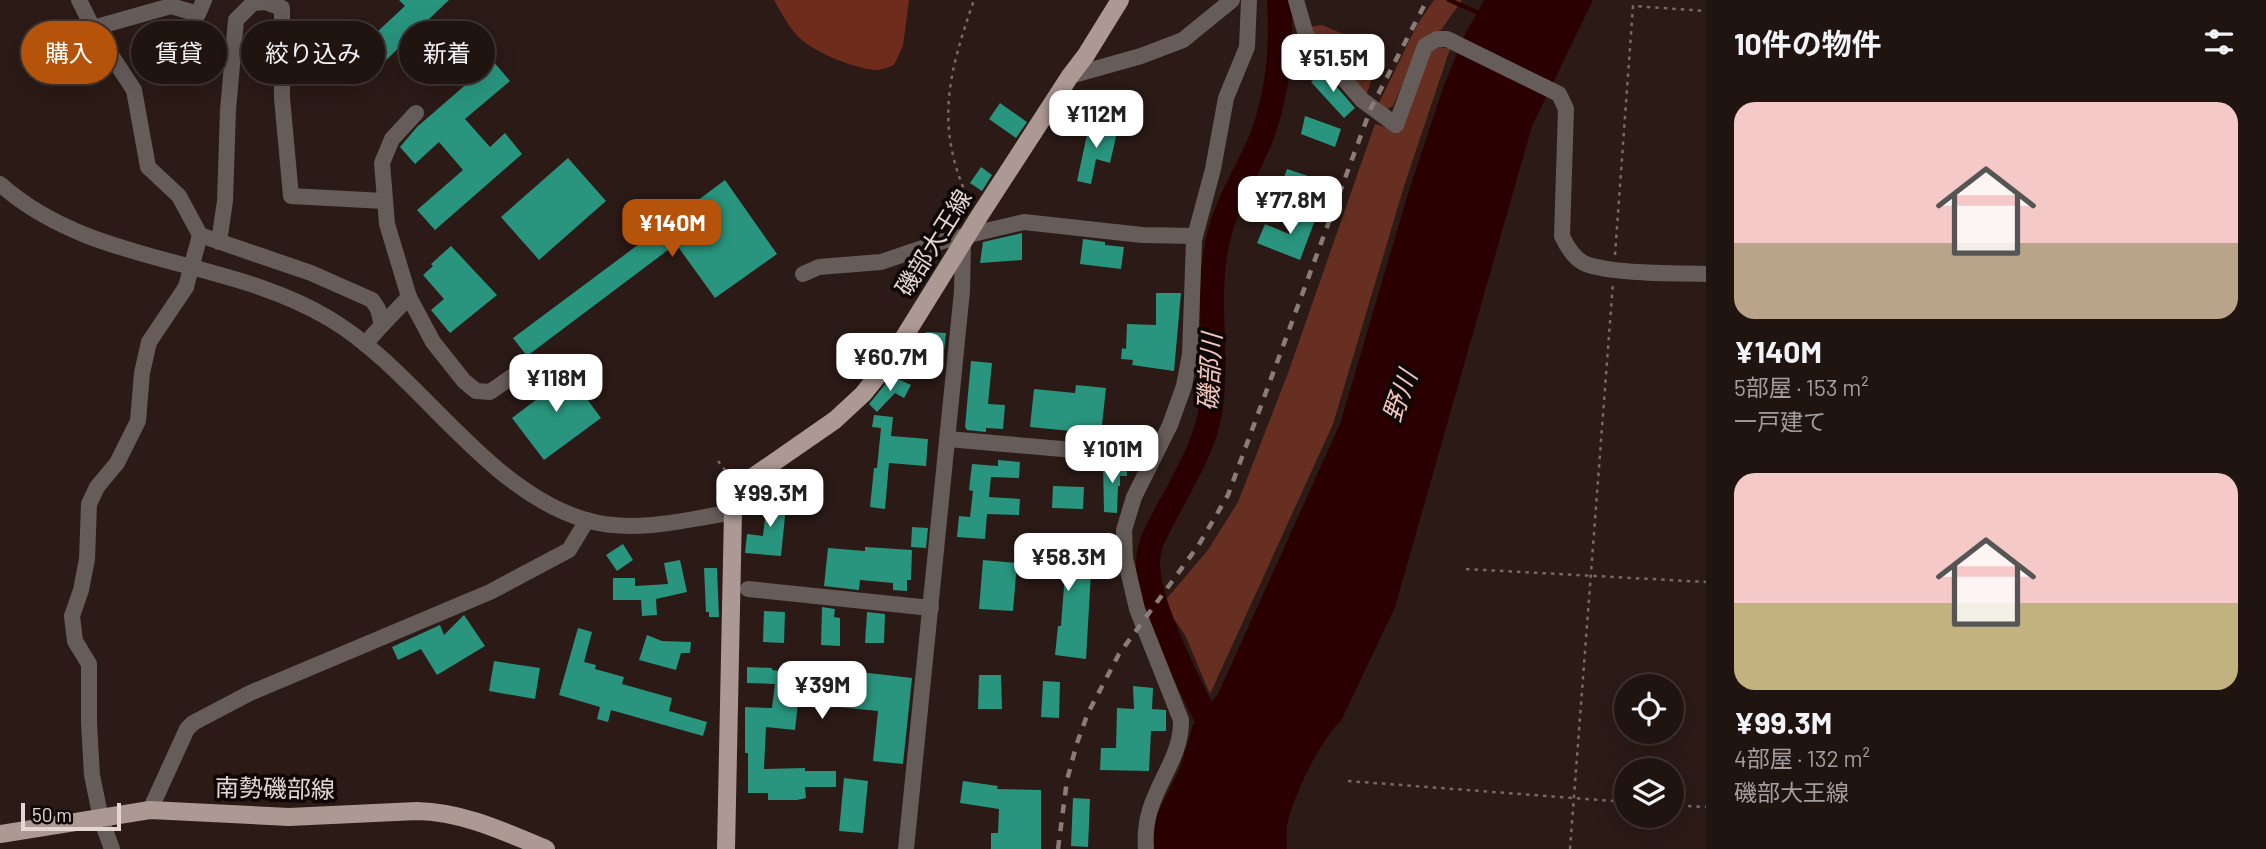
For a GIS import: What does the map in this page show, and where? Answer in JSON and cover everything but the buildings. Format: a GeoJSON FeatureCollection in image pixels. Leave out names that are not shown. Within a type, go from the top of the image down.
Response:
{"type":"FeatureCollection","features":[{"type":"Feature","properties":{"kind":"main road","name":"磯部大王線"},"geometry":{"type":"LineString","coordinates":[[726,849],[733,512],[742,487],[753,476],[835,420],[863,394],[888,363],[978,218],[1120,0]]}},
{"type":"Feature","properties":{"kind":"main road","name":"南勢磯部線"},"geometry":{"type":"LineString","coordinates":[[0,834],[150,810],[289,817],[437,811],[482,822],[545,849]]}},
{"type":"Feature","properties":{"kind":"street"},"geometry":{"type":"LineString","coordinates":[[79,0],[90,21]]}},
{"type":"Feature","properties":{"kind":"street"},"geometry":{"type":"LineString","coordinates":[[110,21],[143,7],[172,6],[198,14],[204,0]]}},
{"type":"Feature","properties":{"kind":"street"},"geometry":{"type":"LineString","coordinates":[[1070,76],[1141,56],[1183,40],[1232,0]]}},
{"type":"Feature","properties":{"kind":"street"},"geometry":{"type":"LineString","coordinates":[[1146,849],[1149,811],[1175,755],[1181,731],[1179,711],[1137,609],[1128,576],[1123,542],[1126,517],[1178,402],[1191,354],[1195,236],[1213,169],[1226,97],[1247,47],[1250,28],[1249,0]]}},
{"type":"Feature","properties":{"kind":"street"},"geometry":{"type":"LineString","coordinates":[[1296,0],[1306,35],[1362,100],[1396,125],[1425,46],[1437,39],[1447,39],[1559,94],[1566,108],[1562,236],[1569,251],[1585,264],[1614,269],[1706,274]]}},
{"type":"Feature","properties":{"kind":"street"},"geometry":{"type":"LineString","coordinates":[[219,242],[226,201],[228,110],[236,20],[253,3],[265,2],[282,8],[282,98],[291,196],[384,201]]}},
{"type":"Feature","properties":{"kind":"street"},"geometry":{"type":"LineString","coordinates":[[117,64],[134,90],[148,167],[179,196],[200,235],[310,273],[372,300],[378,309],[382,325]]}},
{"type":"Feature","properties":{"kind":"street"},"geometry":{"type":"LineString","coordinates":[[416,113],[398,131],[386,149],[382,163],[387,224],[409,297],[433,342],[464,382],[476,391],[490,392],[523,369]]}},
{"type":"Feature","properties":{"kind":"street"},"geometry":{"type":"LineString","coordinates":[[0,184],[58,224],[116,245],[251,283],[295,300],[332,320],[365,344],[487,460],[533,495],[587,520],[613,525],[641,524],[681,521],[733,512]]}},
{"type":"Feature","properties":{"kind":"street"},"geometry":{"type":"LineString","coordinates":[[803,274],[829,265],[881,262],[1024,222],[1142,235],[1195,236]]}},
{"type":"Feature","properties":{"kind":"street"},"geometry":{"type":"LineString","coordinates":[[112,849],[101,819],[92,775],[89,664],[75,641],[72,616],[87,559],[89,504],[97,487],[117,463],[138,421],[142,373],[149,342],[186,287],[200,235]]}},
{"type":"Feature","properties":{"kind":"street"},"geometry":{"type":"LineString","coordinates":[[906,849],[948,439],[965,239]]}},
{"type":"Feature","properties":{"kind":"street"},"geometry":{"type":"LineString","coordinates":[[365,344],[409,297]]}},
{"type":"Feature","properties":{"kind":"street"},"geometry":{"type":"LineString","coordinates":[[948,439],[1154,457]]}},
{"type":"Feature","properties":{"kind":"street"},"geometry":{"type":"LineString","coordinates":[[150,810],[182,740],[193,723],[250,693],[489,592],[569,550],[587,520]]}},
{"type":"Feature","properties":{"kind":"street"},"geometry":{"type":"LineString","coordinates":[[748,589],[931,608]]}},
{"type":"Feature","properties":{"kind":"path"},"geometry":{"type":"LineString","coordinates":[[974,0],[952,70],[947,126],[953,162],[978,218]]}},
{"type":"Feature","properties":{"kind":"path"},"geometry":{"type":"LineString","coordinates":[[1570,849],[1633,6],[1706,11]]}},
{"type":"Feature","properties":{"kind":"path"},"geometry":{"type":"LineString","coordinates":[[718,461],[751,504]]}},
{"type":"Feature","properties":{"kind":"path"},"geometry":{"type":"LineString","coordinates":[[1466,569],[1706,582]]}},
{"type":"Feature","properties":{"kind":"path"},"geometry":{"type":"LineString","coordinates":[[1348,781],[1614,801]]}},
{"type":"Feature","properties":{"kind":"path"},"geometry":{"type":"LineString","coordinates":[[1684,806],[1706,807]]}},
{"type":"Feature","properties":{"kind":"shaded area"},"geometry":{"type":"Polygon","coordinates":[[[774,0],[909,0],[903,46],[894,65],[886,68],[878,70],[849,64],[818,51],[802,40],[790,27],[774,0]]]}},
{"type":"Feature","properties":{"kind":"shaded area"},"geometry":{"type":"Polygon","coordinates":[[[1434,0],[1462,0],[1441,30],[1431,33],[1420,43],[1393,106],[1387,109],[1378,105],[1417,25],[1434,0]]]}},
{"type":"Feature","properties":{"kind":"shaded area"},"geometry":{"type":"Polygon","coordinates":[[[1322,25],[1382,50],[1366,96],[1308,27],[1322,25]]]}},
{"type":"Feature","properties":{"kind":"shaded area"},"geometry":{"type":"Polygon","coordinates":[[[1440,47],[1450,49],[1405,183],[1333,424],[1210,694],[1185,635],[1163,603],[1208,550],[1238,502],[1288,373],[1375,124],[1401,132],[1430,52],[1440,47]]]}},
{"type":"Feature","properties":{"kind":"water","name":"野川"},"geometry":{"type":"Polygon","coordinates":[[[1484,0],[1593,0],[1532,126],[1395,607],[1341,721],[1316,755],[1301,786],[1287,827],[1287,849],[1154,849],[1153,830],[1156,816],[1180,768],[1193,725],[1218,694],[1340,424],[1410,187],[1443,88],[1464,36],[1484,0]]]}},
{"type":"Feature","properties":{"kind":"waterway","name":"磯部川"},"geometry":{"type":"LineString","coordinates":[[1217,740],[1164,628],[1150,582],[1148,559],[1154,536],[1196,455],[1208,423],[1213,385],[1212,295],[1216,250],[1225,216],[1262,136],[1272,103],[1279,51],[1279,0]]}},
{"type":"Feature","properties":{"kind":"waterway"},"geometry":{"type":"LineString","coordinates":[[1449,0],[1481,14]]}},
{"type":"Feature","properties":{"kind":"railway"},"geometry":{"type":"LineString","coordinates":[[1058,849],[1067,780],[1088,713],[1119,654],[1198,546],[1228,495],[1371,108],[1427,0]]}}]}
